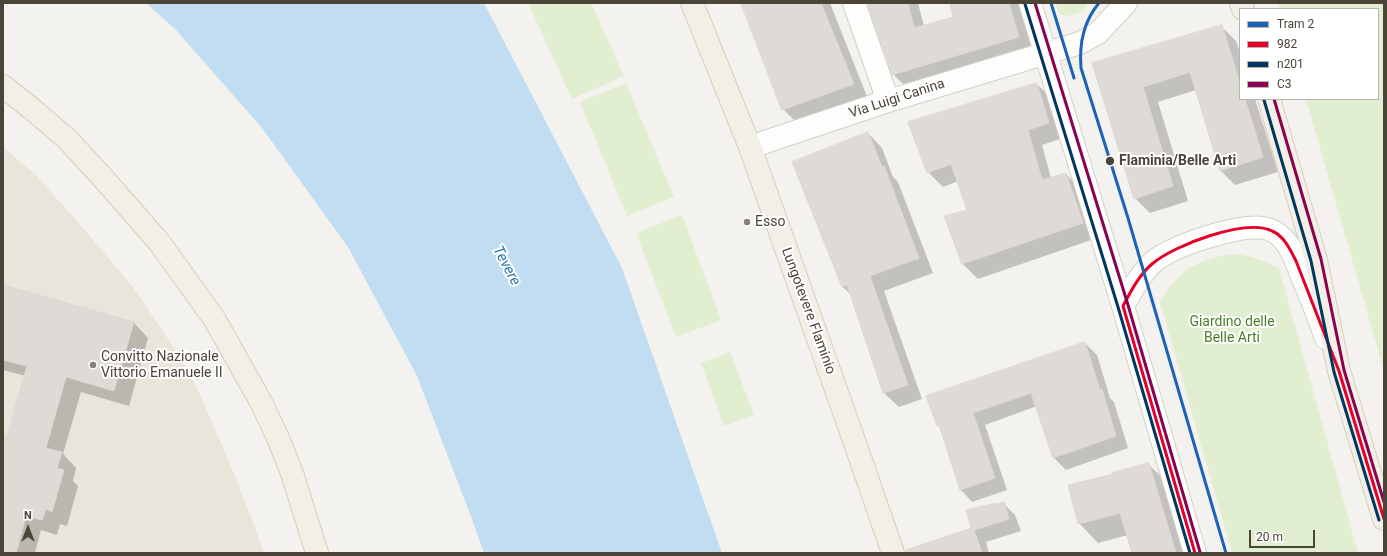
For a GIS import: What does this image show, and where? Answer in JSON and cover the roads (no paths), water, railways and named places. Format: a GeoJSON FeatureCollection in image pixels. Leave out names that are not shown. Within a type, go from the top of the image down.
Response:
{"type":"FeatureCollection","features":[{"type":"Feature","properties":{"kind":"main road","name":"Lungotevere Flaminio"},"geometry":{"type":"LineString","coordinates":[[692,3],[750,147],[893,553]]}},
{"type":"Feature","properties":{"kind":"main road"},"geometry":{"type":"LineString","coordinates":[[3,86],[67,139],[103,178],[159,242],[215,320],[262,404],[278,438],[292,473],[317,553]]}},
{"type":"Feature","properties":{"kind":"main road"},"geometry":{"type":"LineString","coordinates":[[1269,100],[1316,260],[1340,371],[1384,520]]}},
{"type":"Feature","properties":{"kind":"street"},"geometry":{"type":"LineString","coordinates":[[854,3],[888,101]]}},
{"type":"Feature","properties":{"kind":"street"},"geometry":{"type":"LineString","coordinates":[[1030,3],[1123,306],[1195,553]]}},
{"type":"Feature","properties":{"kind":"street","name":"Via Luigi Canina"},"geometry":{"type":"LineString","coordinates":[[750,147],[888,101],[1065,48],[1090,38],[1104,27],[1126,3]]}},
{"type":"Feature","properties":{"kind":"street"},"geometry":{"type":"LineString","coordinates":[[1123,306],[1144,272],[1162,256],[1199,240],[1229,231],[1254,227],[1265,228],[1281,237],[1292,253],[1340,371]]}},
{"type":"Feature","properties":{"kind":"water","name":"Tevere"},"geometry":{"type":"Polygon","coordinates":[[[146,3],[484,3],[622,268],[722,553],[484,553],[417,376],[348,247],[262,128],[176,30],[146,3]]]}},
{"type":"Feature","properties":{"kind":"tram line","name":"2"},"geometry":{"type":"LineString","coordinates":[[1051,3],[1074,78]]}},
{"type":"Feature","properties":{"kind":"tram line","name":"2"},"geometry":{"type":"LineString","coordinates":[[1099,3],[1089,18],[1083,34],[1081,68],[1128,218],[1226,553]]}},
{"type":"Feature","properties":{"kind":"place","name":"Flaminia/Belle Arti"},"geometry":{"type":"Point","coordinates":[1110,161]}},
{"type":"Feature","properties":{"kind":"place","name":"Esso"},"geometry":{"type":"Point","coordinates":[747,222]}},
{"type":"Feature","properties":{"kind":"place","name":"Convitto Nazionale Vittorio Emanuele II"},"geometry":{"type":"Point","coordinates":[93,365]}},
{"type":"Feature","properties":{"kind":"park label","name":"Giardino delle Belle Arti"},"geometry":{"type":"Point","coordinates":[1232,330]}}]}
